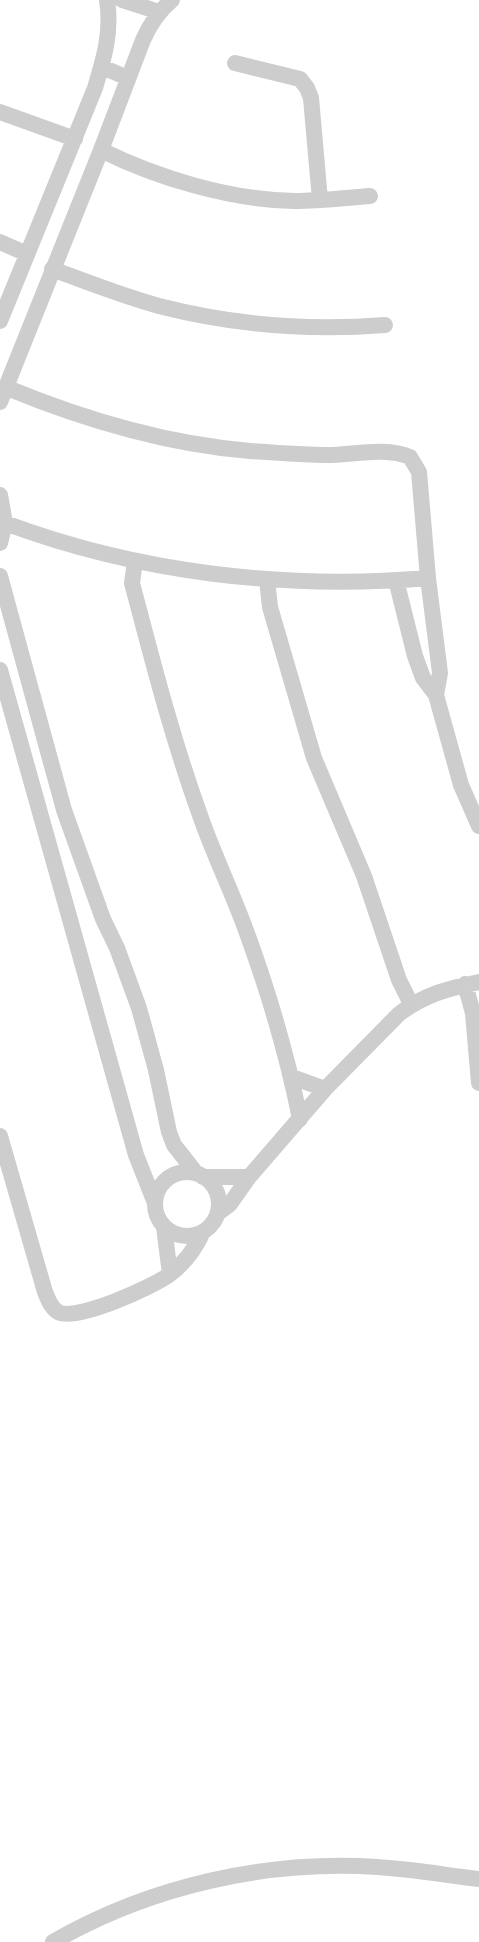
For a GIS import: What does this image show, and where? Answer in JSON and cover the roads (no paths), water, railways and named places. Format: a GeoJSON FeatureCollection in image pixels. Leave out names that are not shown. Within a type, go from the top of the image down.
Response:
{"type":"FeatureCollection","features":[{"type":"Feature","properties":{"kind":"street"},"geometry":{"type":"LineString","coordinates":[[0,321],[102,67],[110,32],[107,0]]}},
{"type":"Feature","properties":{"kind":"street"},"geometry":{"type":"LineString","coordinates":[[122,0],[159,12]]}},
{"type":"Feature","properties":{"kind":"street"},"geometry":{"type":"LineString","coordinates":[[172,0],[159,12],[148,27],[101,150],[2,394],[167,438],[208,446],[332,455],[394,452],[410,457],[418,472],[428,578],[440,673],[436,695]]}},
{"type":"Feature","properties":{"kind":"street"},"geometry":{"type":"LineString","coordinates":[[235,63],[300,79],[307,88],[311,98],[320,200]]}},
{"type":"Feature","properties":{"kind":"street"},"geometry":{"type":"LineString","coordinates":[[102,67],[128,78]]}},
{"type":"Feature","properties":{"kind":"street"},"geometry":{"type":"LineString","coordinates":[[0,112],[74,139]]}},
{"type":"Feature","properties":{"kind":"street"},"geometry":{"type":"LineString","coordinates":[[101,150],[119,159],[177,180],[207,188],[264,199],[320,200],[370,196]]}},
{"type":"Feature","properties":{"kind":"street"},"geometry":{"type":"LineString","coordinates":[[0,242],[27,254]]}},
{"type":"Feature","properties":{"kind":"street"},"geometry":{"type":"LineString","coordinates":[[52,269],[157,305],[223,320],[258,325],[313,327],[385,325]]}},
{"type":"Feature","properties":{"kind":"street"},"geometry":{"type":"LineString","coordinates":[[0,495],[5,523],[0,543]]}},
{"type":"Feature","properties":{"kind":"street"},"geometry":{"type":"LineString","coordinates":[[5,523],[80,547],[135,562],[195,572],[267,580],[396,580],[428,578]]}},
{"type":"Feature","properties":{"kind":"street"},"geometry":{"type":"LineString","coordinates":[[135,562],[132,583],[169,723],[201,819],[248,936],[292,1077],[300,1119]]}},
{"type":"Feature","properties":{"kind":"street"},"geometry":{"type":"LineString","coordinates":[[0,576],[64,810],[141,1015],[156,1070],[169,1132],[174,1145],[200,1175],[215,1189],[219,1205],[218,1213]]}},
{"type":"Feature","properties":{"kind":"street"},"geometry":{"type":"LineString","coordinates":[[267,580],[270,608],[314,758],[364,876],[399,980],[412,1004]]}},
{"type":"Feature","properties":{"kind":"street"},"geometry":{"type":"LineString","coordinates":[[396,580],[415,656],[423,678],[436,695],[461,785],[479,826]]}},
{"type":"Feature","properties":{"kind":"street"},"geometry":{"type":"LineString","coordinates":[[0,670],[136,1155],[155,1203],[156,1212],[164,1226],[171,1232],[187,1236],[203,1232],[209,1228],[218,1213],[230,1204],[249,1177],[325,1089],[399,1014],[412,1004],[442,990],[472,983],[479,1082]]}},
{"type":"Feature","properties":{"kind":"street"},"geometry":{"type":"LineString","coordinates":[[292,1077],[325,1089]]}},
{"type":"Feature","properties":{"kind":"street"},"geometry":{"type":"LineString","coordinates":[[0,1136],[45,1292],[50,1304],[58,1312],[67,1314],[80,1312],[117,1301],[152,1286],[170,1274],[194,1250],[203,1232]]}},
{"type":"Feature","properties":{"kind":"street"},"geometry":{"type":"LineString","coordinates":[[155,1203],[160,1188],[165,1181],[179,1173],[249,1177]]}},
{"type":"Feature","properties":{"kind":"street"},"geometry":{"type":"LineString","coordinates":[[164,1226],[170,1274]]}},
{"type":"Feature","properties":{"kind":"street"},"geometry":{"type":"LineString","coordinates":[[53,1942],[84,1926],[146,1900],[191,1886],[243,1874],[296,1868],[342,1866],[403,1870],[479,1879]]}}]}
